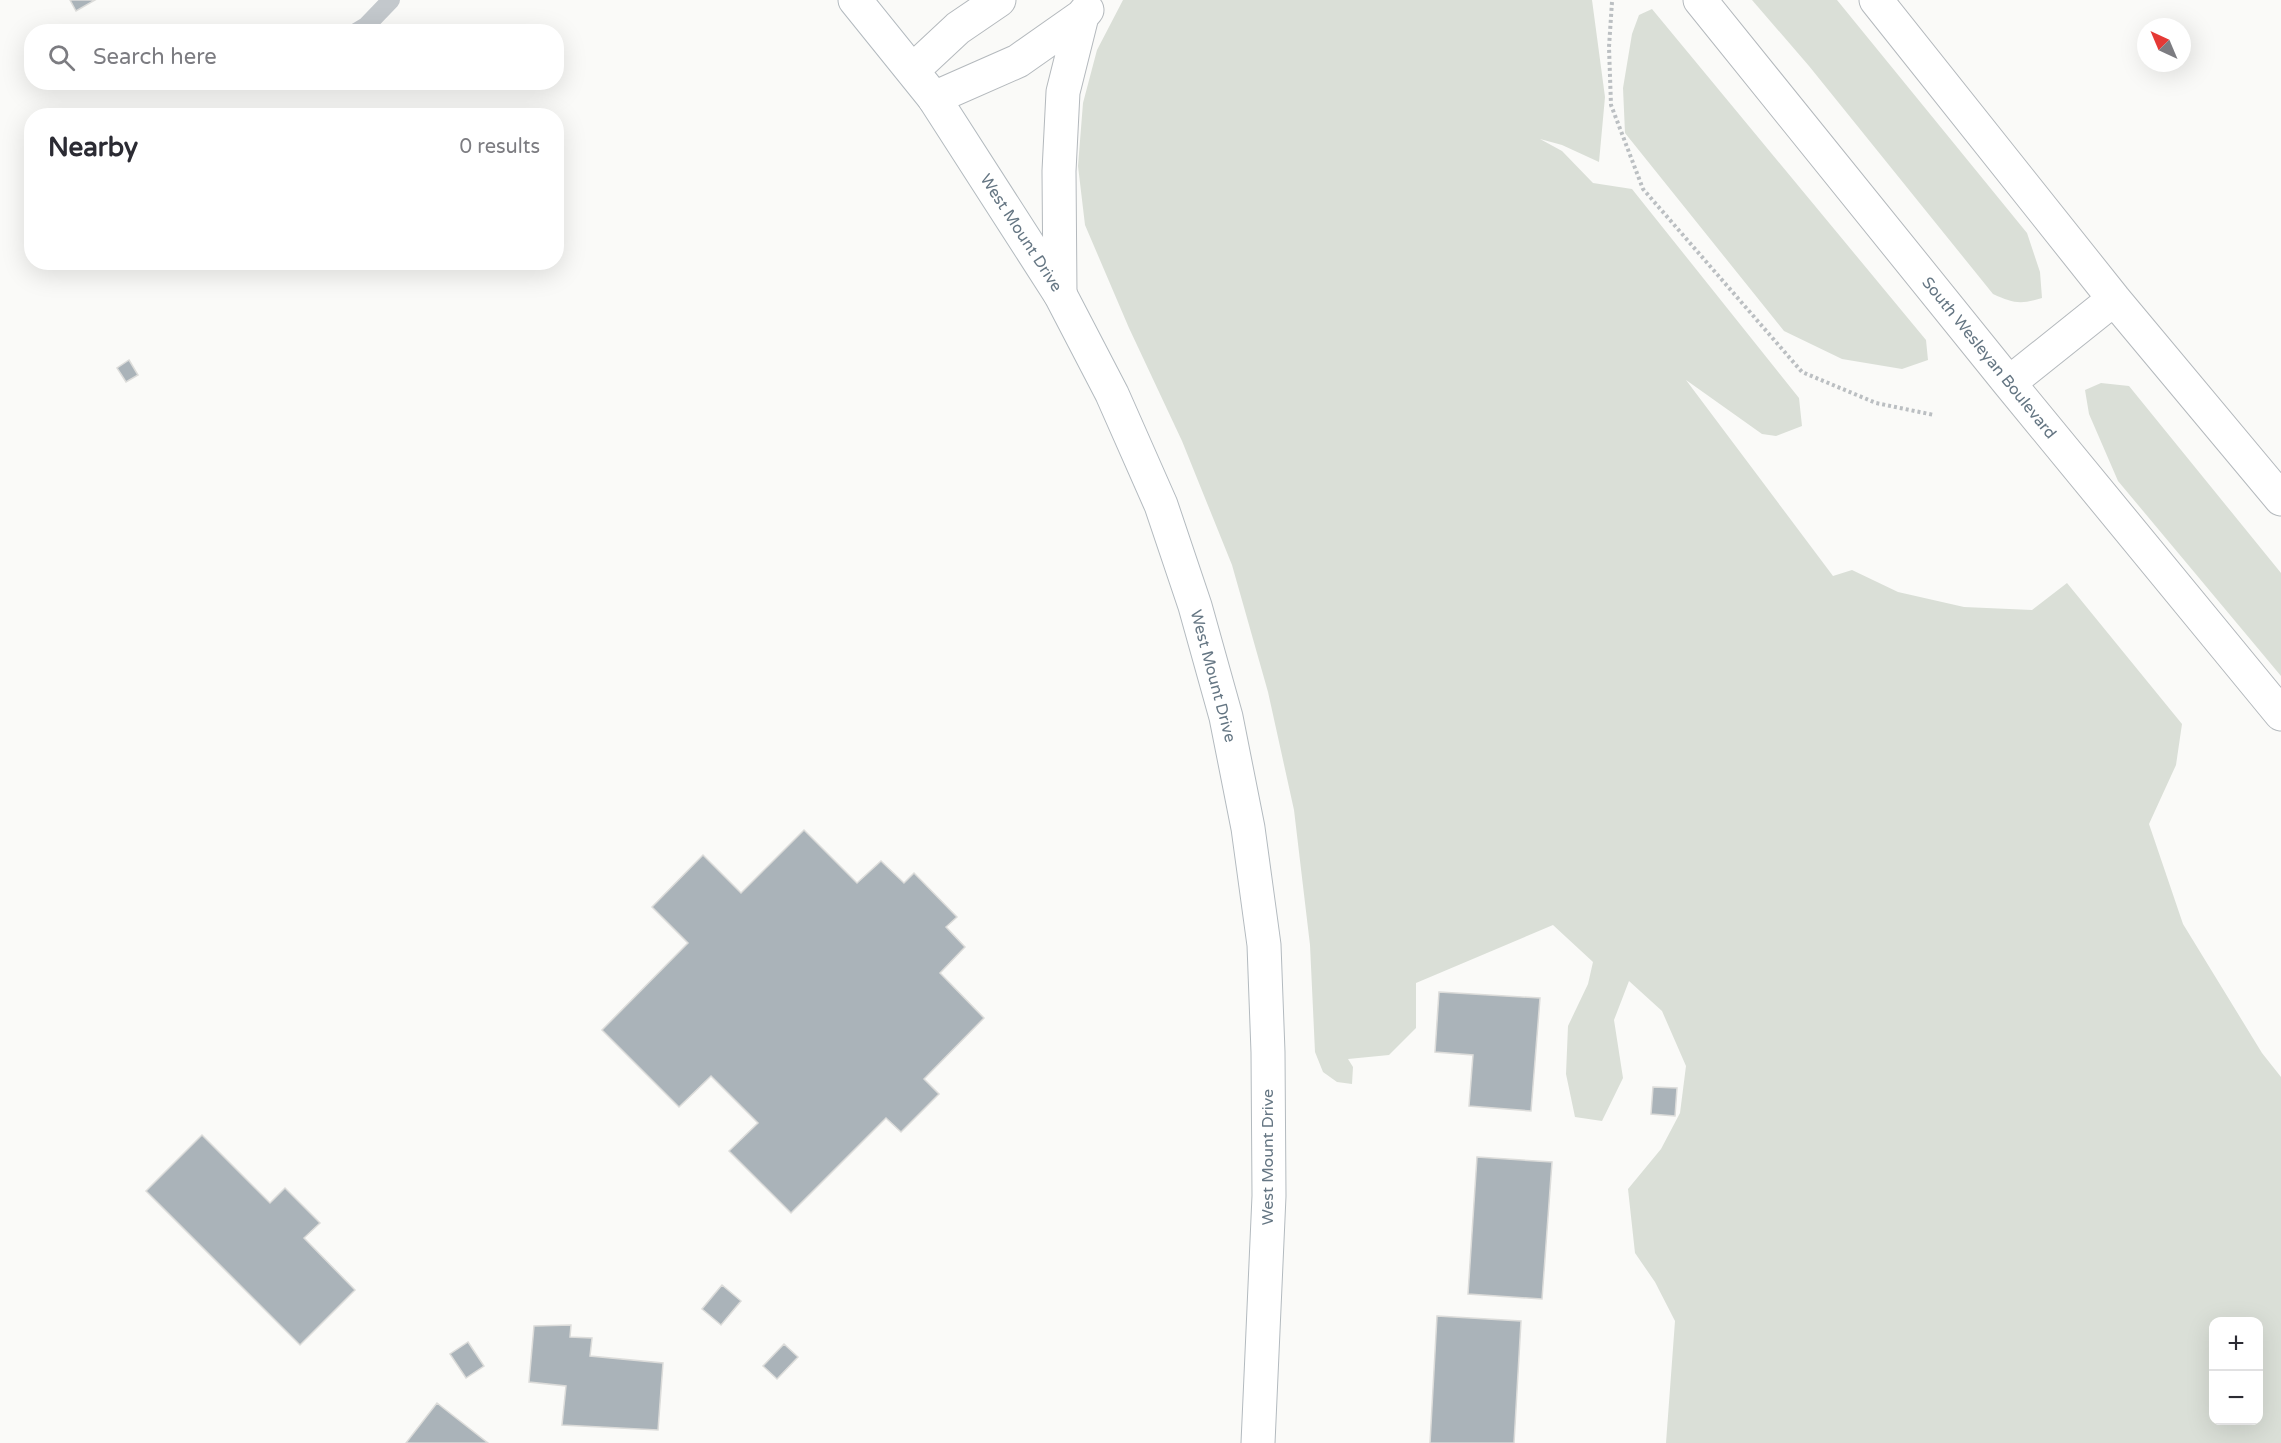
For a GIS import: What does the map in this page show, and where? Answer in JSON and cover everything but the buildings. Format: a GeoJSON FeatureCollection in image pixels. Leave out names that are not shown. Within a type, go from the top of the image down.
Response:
{"type":"FeatureCollection","features":[{"type":"Feature","properties":{"kind":"main road","name":"West Mount Drive"},"geometry":{"type":"LineString","coordinates":[[855,0],[934,98],[1060,294],[1112,394],[1161,505],[1195,606],[1226,717],[1248,828],[1264,945],[1268,1052],[1269,1196],[1258,1443]]}},
{"type":"Feature","properties":{"kind":"main road"},"geometry":{"type":"LineString","coordinates":[[913,70],[958,28],[999,0]]}},
{"type":"Feature","properties":{"kind":"main road","name":"South Wesleyan Boulevard"},"geometry":{"type":"LineString","coordinates":[[1700,0],[2009,383],[2281,714]]}},
{"type":"Feature","properties":{"kind":"main road"},"geometry":{"type":"LineString","coordinates":[[1876,0],[2114,299],[2281,499]]}},
{"type":"Feature","properties":{"kind":"main road"},"geometry":{"type":"LineString","coordinates":[[934,98],[1018,61],[1088,8]]}},
{"type":"Feature","properties":{"kind":"main road"},"geometry":{"type":"LineString","coordinates":[[1060,294],[1059,171],[1063,92],[1088,8]]}},
{"type":"Feature","properties":{"kind":"main road"},"geometry":{"type":"LineString","coordinates":[[2009,383],[2114,299]]}},
{"type":"Feature","properties":{"kind":"lane"},"geometry":{"type":"LineString","coordinates":[[368,24],[392,0]]}},
{"type":"Feature","properties":{"kind":"path"},"geometry":{"type":"LineString","coordinates":[[1612,2],[1609,47],[1611,105],[1644,189],[1802,372],[1876,403],[1934,416]]}},
{"type":"Feature","properties":{"kind":"shaded area"},"geometry":{"type":"Polygon","coordinates":[[[1123,0],[1592,0],[1605,97],[1599,162],[1562,145],[1540,139],[1562,151],[1593,183],[1632,189],[1799,398],[1802,426],[1776,436],[1762,434],[1686,380],[1833,576],[1852,570],[1898,592],[1964,607],[2032,610],[2067,583],[2182,724],[2176,765],[2149,824],[2183,924],[2262,1053],[2281,1077],[2281,1443],[1666,1443],[1675,1321],[1655,1282],[1635,1253],[1628,1189],[1661,1149],[1680,1113],[1686,1066],[1662,1011],[1629,981],[1614,1020],[1623,1078],[1602,1121],[1575,1117],[1566,1074],[1568,1026],[1588,984],[1593,962],[1553,925],[1416,983],[1416,1028],[1389,1055],[1348,1059],[1353,1067],[1352,1084],[1337,1082],[1323,1072],[1315,1052],[1310,945],[1294,810],[1268,692],[1232,565],[1182,441],[1129,328],[1085,225],[1078,166],[1083,103],[1097,50],[1123,0]]]}},
{"type":"Feature","properties":{"kind":"shaded area"},"geometry":{"type":"Polygon","coordinates":[[[1752,0],[1837,0],[2027,233],[2040,272],[2042,298],[2017,302],[1993,294],[1809,66],[1752,0]]]}},
{"type":"Feature","properties":{"kind":"shaded area"},"geometry":{"type":"Polygon","coordinates":[[[1652,9],[1926,340],[1928,360],[1902,369],[1842,359],[1784,331],[1625,133],[1623,88],[1632,34],[1639,15],[1652,9]]]}},
{"type":"Feature","properties":{"kind":"shaded area"},"geometry":{"type":"Polygon","coordinates":[[[2101,383],[2129,386],[2281,573],[2281,676],[2118,481],[2089,414],[2085,390],[2101,383]]]}}]}
